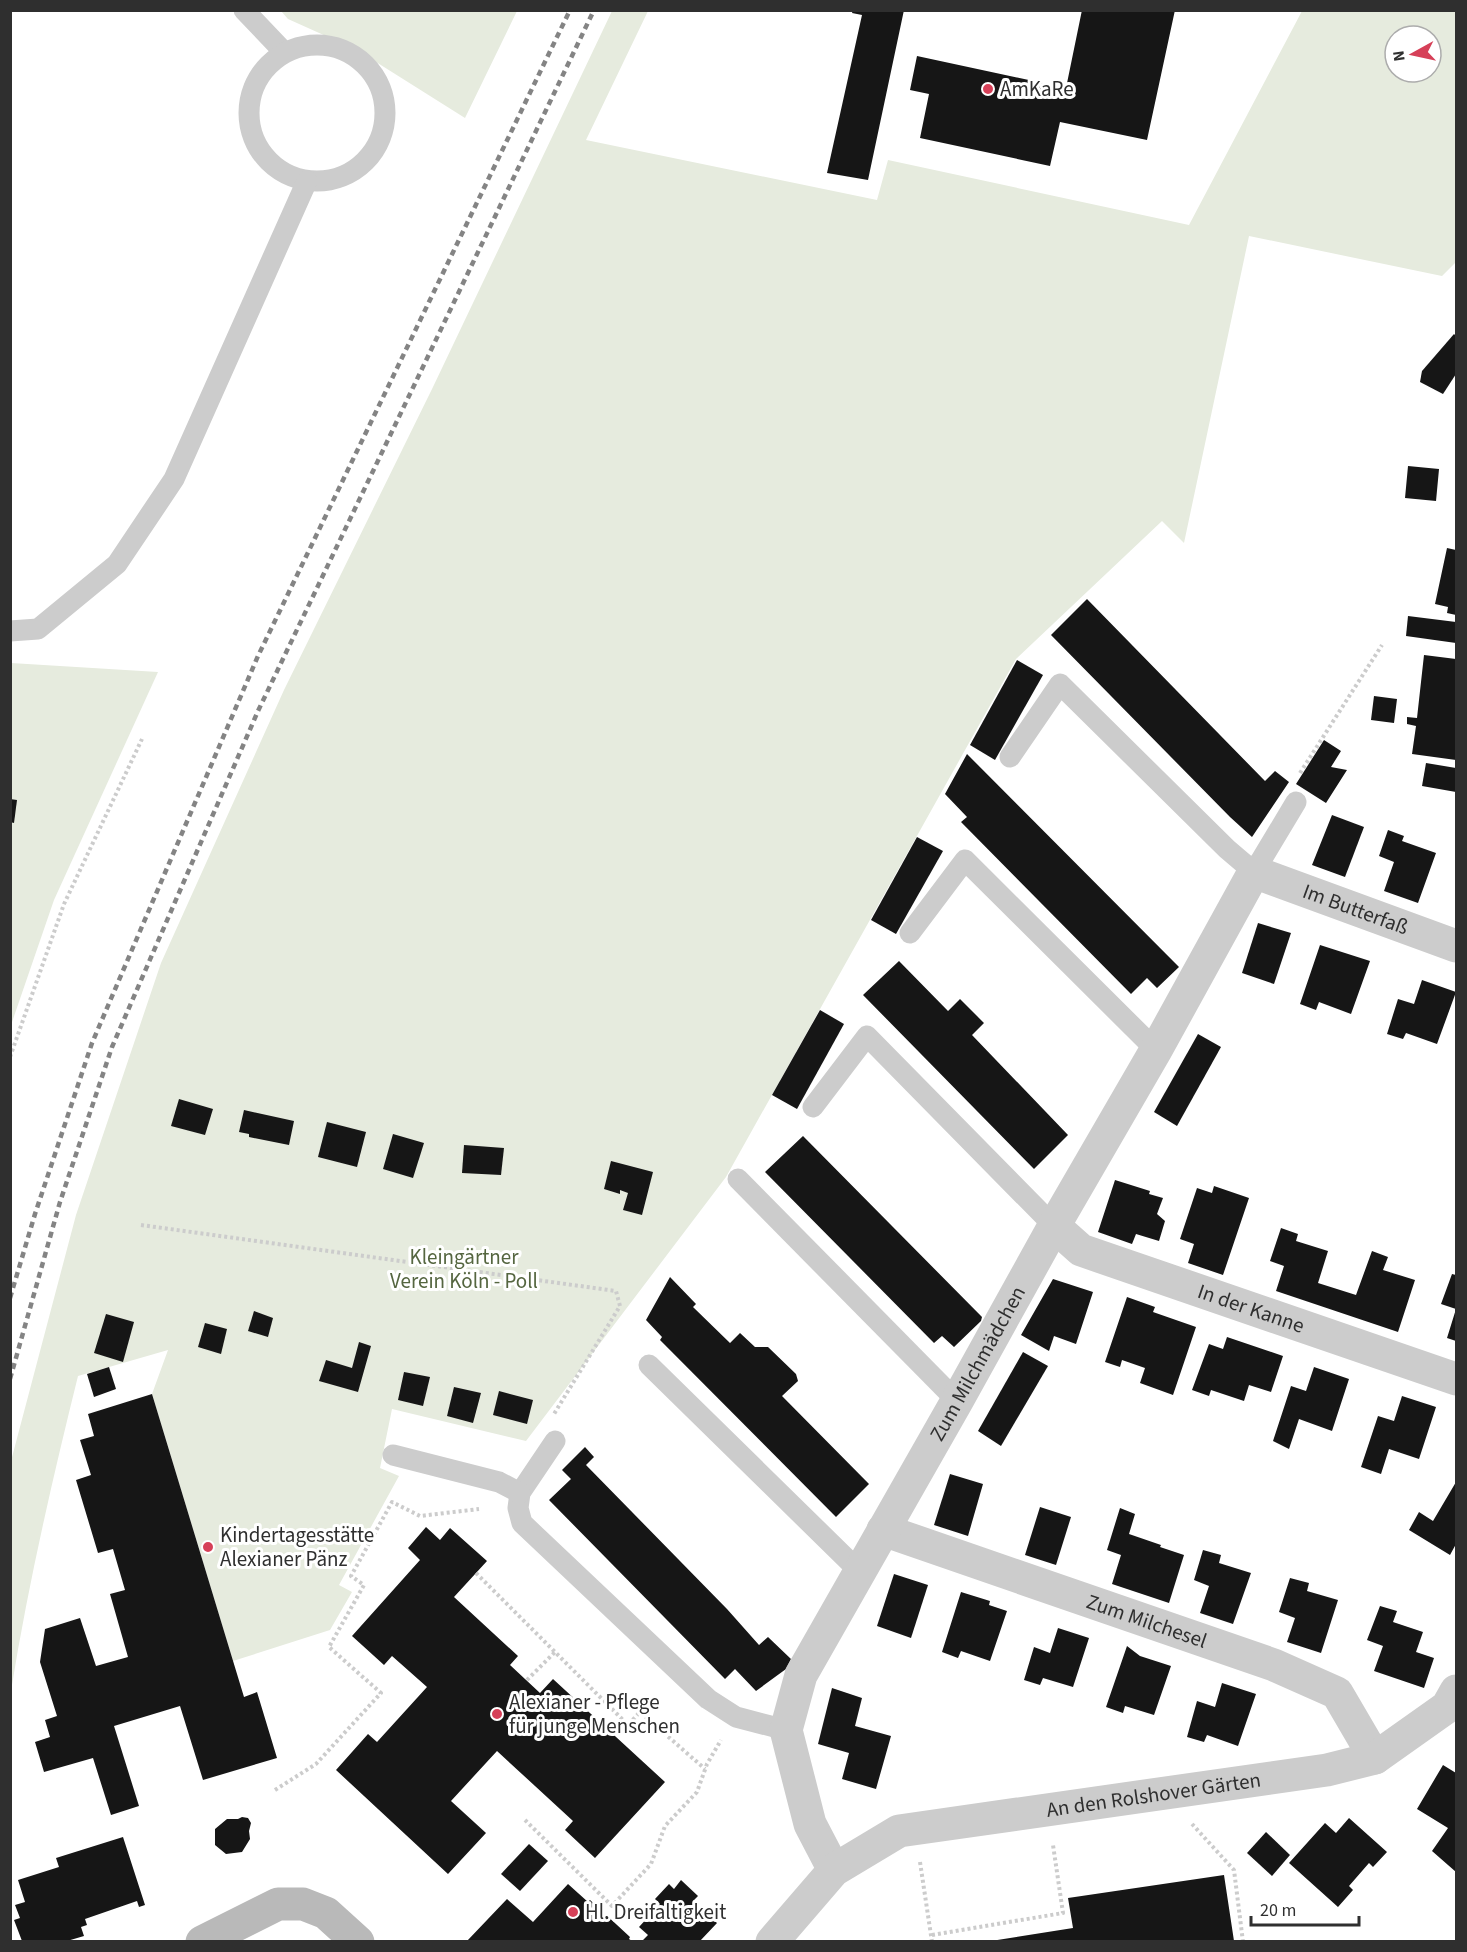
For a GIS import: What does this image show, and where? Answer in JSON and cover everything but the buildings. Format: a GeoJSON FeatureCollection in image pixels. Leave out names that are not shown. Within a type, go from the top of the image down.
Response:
{"type":"FeatureCollection","features":[{"type":"Feature","properties":{"kind":"street","name":"Im Butterfaß"},"geometry":{"type":"LineString","coordinates":[[1254,872],[1456,946]]}},
{"type":"Feature","properties":{"kind":"street","name":"Zum Milchmädchen"},"geometry":{"type":"LineString","coordinates":[[834,1870],[810,1824],[786,1730],[801,1675],[1156,1050],[1254,872]]}},
{"type":"Feature","properties":{"kind":"street","name":"In der Kanne"},"geometry":{"type":"LineString","coordinates":[[1054,1226],[1081,1250],[1456,1379]]}},
{"type":"Feature","properties":{"kind":"street","name":"Zum Milchesel"},"geometry":{"type":"LineString","coordinates":[[883,1530],[1274,1665],[1337,1693],[1375,1758]]}},
{"type":"Feature","properties":{"kind":"street","name":"An den Rolshover Gärten"},"geometry":{"type":"LineString","coordinates":[[772,1941],[834,1870],[899,1831],[1327,1770],[1375,1758],[1447,1707],[1456,1691]]}},
{"type":"Feature","properties":{"kind":"street"},"geometry":{"type":"LineString","coordinates":[[202,1941],[278,1904],[303,1904],[326,1913],[358,1941]]}},
{"type":"Feature","properties":{"kind":"lane"},"geometry":{"type":"LineString","coordinates":[[244,10],[284,52]]}},
{"type":"Feature","properties":{"kind":"lane"},"geometry":{"type":"LineString","coordinates":[[308,44],[334,45],[357,57],[375,76],[385,100],[385,126],[376,150],[357,169],[333,180],[307,181],[280,172],[260,152],[249,125],[250,96],[262,71],[284,52],[308,44]]}},
{"type":"Feature","properties":{"kind":"lane"},"geometry":{"type":"LineString","coordinates":[[10,631],[38,629],[117,564],[174,479],[307,181]]}},
{"type":"Feature","properties":{"kind":"lane"},"geometry":{"type":"LineString","coordinates":[[1010,757],[1060,684],[1227,849],[1254,872],[1296,802]]}},
{"type":"Feature","properties":{"kind":"lane"},"geometry":{"type":"LineString","coordinates":[[910,933],[964,860],[1156,1050]]}},
{"type":"Feature","properties":{"kind":"lane"},"geometry":{"type":"LineString","coordinates":[[813,1107],[867,1036],[1054,1226]]}},
{"type":"Feature","properties":{"kind":"lane"},"geometry":{"type":"LineString","coordinates":[[738,1179],[957,1401]]}},
{"type":"Feature","properties":{"kind":"lane"},"geometry":{"type":"LineString","coordinates":[[649,1365],[860,1572]]}},
{"type":"Feature","properties":{"kind":"lane"},"geometry":{"type":"LineString","coordinates":[[555,1441],[520,1493],[518,1508],[522,1523],[708,1699],[736,1717],[786,1730]]}},
{"type":"Feature","properties":{"kind":"lane"},"geometry":{"type":"LineString","coordinates":[[393,1455],[499,1482],[520,1493]]}},
{"type":"Feature","properties":{"kind":"path"},"geometry":{"type":"LineString","coordinates":[[1296,802],[1293,784],[1382,645]]}},
{"type":"Feature","properties":{"kind":"path"},"geometry":{"type":"LineString","coordinates":[[10,1056],[64,904],[141,739]]}},
{"type":"Feature","properties":{"kind":"path"},"geometry":{"type":"LineString","coordinates":[[141,1225],[616,1292],[620,1306],[579,1373]]}},
{"type":"Feature","properties":{"kind":"path"},"geometry":{"type":"LineString","coordinates":[[274,1790],[316,1764],[381,1693],[329,1647],[364,1585],[351,1576],[392,1502],[420,1516],[495,1506],[520,1493]]}},
{"type":"Feature","properties":{"kind":"path"},"geometry":{"type":"LineString","coordinates":[[476,1573],[628,1725],[640,1712],[705,1769]]}},
{"type":"Feature","properties":{"kind":"path"},"geometry":{"type":"LineString","coordinates":[[527,1680],[555,1652]]}},
{"type":"Feature","properties":{"kind":"path"},"geometry":{"type":"LineString","coordinates":[[525,1820],[612,1905],[651,1864],[665,1826],[697,1791],[705,1769],[736,1717]]}},
{"type":"Feature","properties":{"kind":"path"},"geometry":{"type":"LineString","coordinates":[[1165,1794],[1234,1870],[1243,1941]]}},
{"type":"Feature","properties":{"kind":"path"},"geometry":{"type":"LineString","coordinates":[[932,1935],[1063,1913],[1048,1811]]}},
{"type":"Feature","properties":{"kind":"path"},"geometry":{"type":"LineString","coordinates":[[915,1829],[932,1941]]}},
{"type":"Feature","properties":{"kind":"green space"},"geometry":{"type":"Polygon","coordinates":[[[281,11],[517,11],[465,118],[357,50],[288,19],[281,11]]]}},
{"type":"Feature","properties":{"kind":"green space","name":"Kleingärtner Verein Köln - Poll"},"geometry":{"type":"Polygon","coordinates":[[[612,11],[648,11],[586,140],[877,200],[888,160],[1189,225],[1302,11],[1456,11],[1456,262],[1442,276],[1249,236],[1184,543],[1162,521],[1016,659],[726,1177],[526,1441],[392,1409],[380,1468],[399,1476],[339,1585],[352,1592],[330,1630],[233,1661],[152,1394],[168,1350],[78,1376],[41,1533],[11,1691],[11,1461],[76,1215],[161,963],[284,690],[433,387],[612,11]]]}},
{"type":"Feature","properties":{"kind":"green space"},"geometry":{"type":"Polygon","coordinates":[[[11,663],[158,672],[54,900],[11,1025],[11,663]]]}},
{"type":"Feature","properties":{"kind":"railway"},"geometry":{"type":"LineString","coordinates":[[10,1298],[35,1214],[92,1043],[258,656],[570,10]]}},
{"type":"Feature","properties":{"kind":"railway"},"geometry":{"type":"LineString","coordinates":[[10,1379],[60,1202],[112,1047],[258,711],[594,10]]}},
{"type":"Feature","properties":{"kind":"place","name":"AmKaRe"},"geometry":{"type":"Point","coordinates":[988,89]}},
{"type":"Feature","properties":{"kind":"place","name":"Kindertagesstätte Alexianer Pänz"},"geometry":{"type":"Point","coordinates":[208,1547]}},
{"type":"Feature","properties":{"kind":"place","name":"Alexianer - Pflege für junge Menschen"},"geometry":{"type":"Point","coordinates":[497,1714]}},
{"type":"Feature","properties":{"kind":"place","name":"Hl. Dreifaltigkeit"},"geometry":{"type":"Point","coordinates":[573,1912]}}]}
